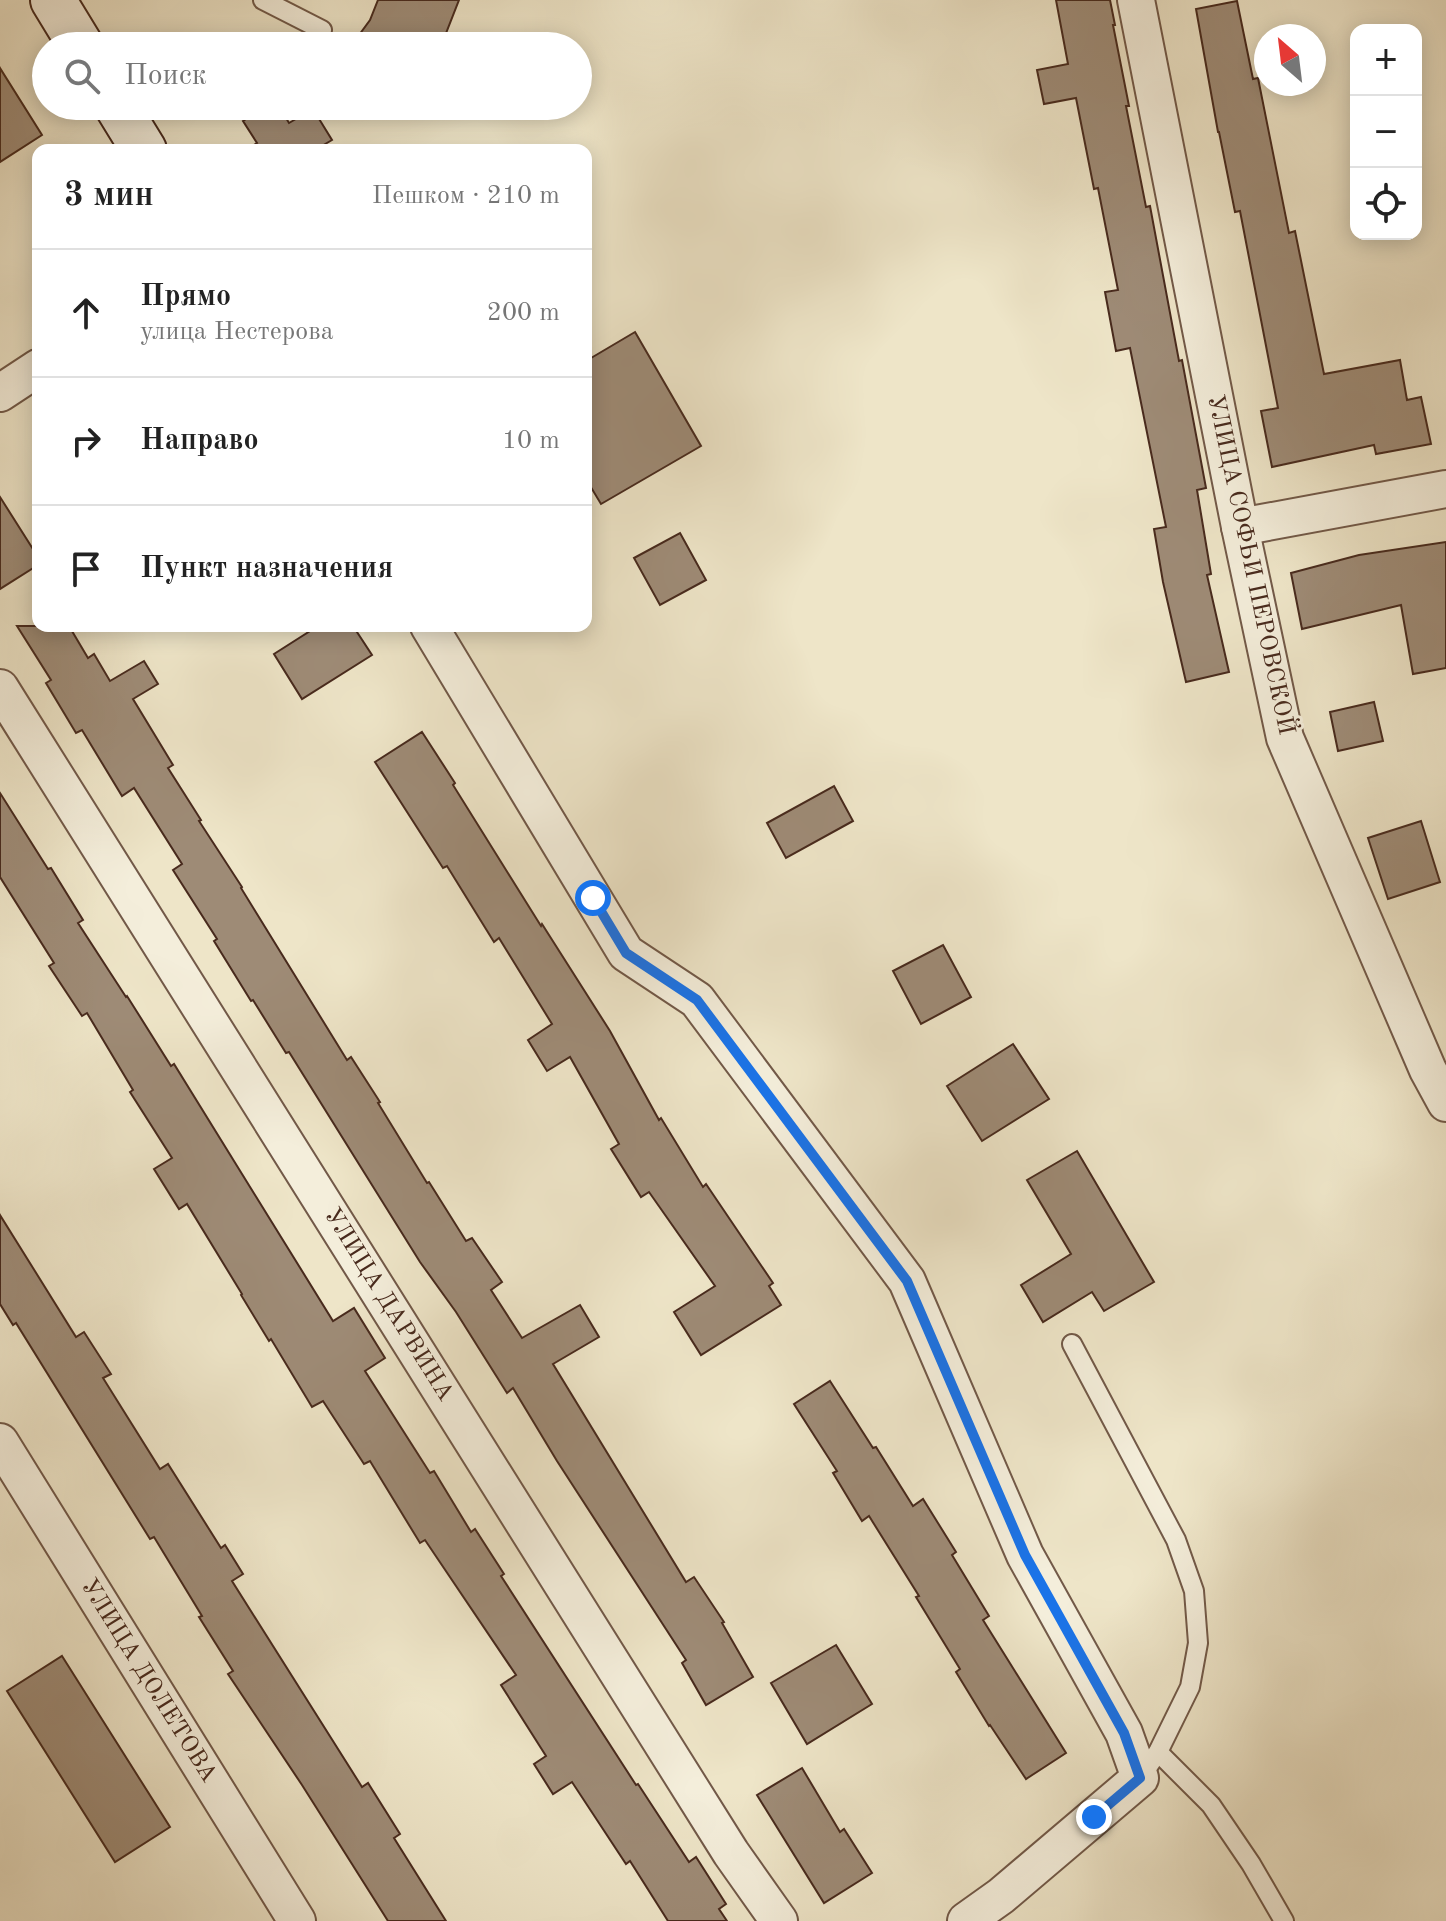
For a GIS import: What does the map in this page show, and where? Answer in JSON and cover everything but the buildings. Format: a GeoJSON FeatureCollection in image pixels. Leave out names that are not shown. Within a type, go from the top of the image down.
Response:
{"type":"FeatureCollection","features":[{"type":"Feature","properties":{"kind":"street"},"geometry":{"type":"LineString","coordinates":[[53,0],[72,32]]}},
{"type":"Feature","properties":{"kind":"street","name":"УЛИЦА СОФЬИ ПЕРОВСКОЙ"},"geometry":{"type":"LineString","coordinates":[[1136,0],[1285,738],[1428,1070],[1446,1103]]}},
{"type":"Feature","properties":{"kind":"street"},"geometry":{"type":"LineString","coordinates":[[126,120],[140,144]]}},
{"type":"Feature","properties":{"kind":"street"},"geometry":{"type":"LineString","coordinates":[[0,393],[32,372]]}},
{"type":"Feature","properties":{"kind":"street"},"geometry":{"type":"LineString","coordinates":[[1240,527],[1446,489]]}},
{"type":"Feature","properties":{"kind":"street"},"geometry":{"type":"LineString","coordinates":[[433,632],[626,953],[697,1000],[907,1281],[1025,1555],[1124,1733],[1149,1765],[1001,1896],[966,1921]]}},
{"type":"Feature","properties":{"kind":"street","name":"УЛИЦА ДАРВИНА"},"geometry":{"type":"LineString","coordinates":[[0,688],[723,1839],[779,1921]]}},
{"type":"Feature","properties":{"kind":"street","name":"УЛИЦА ДОЛЕТОВА"},"geometry":{"type":"LineString","coordinates":[[0,1442],[297,1921]]}},
{"type":"Feature","properties":{"kind":"lane"},"geometry":{"type":"LineString","coordinates":[[263,0],[322,30]]}},
{"type":"Feature","properties":{"kind":"lane"},"geometry":{"type":"LineString","coordinates":[[1072,1344],[1176,1540],[1194,1591],[1198,1643],[1190,1687],[1149,1765],[1211,1805],[1251,1864],[1284,1921]]}},
{"type":"Feature","properties":{"kind":"route"},"geometry":{"type":"LineString","coordinates":[[593,898],[626,953],[697,1000],[907,1281],[1025,1555],[1124,1733],[1140,1778],[1094,1817]]}}]}
